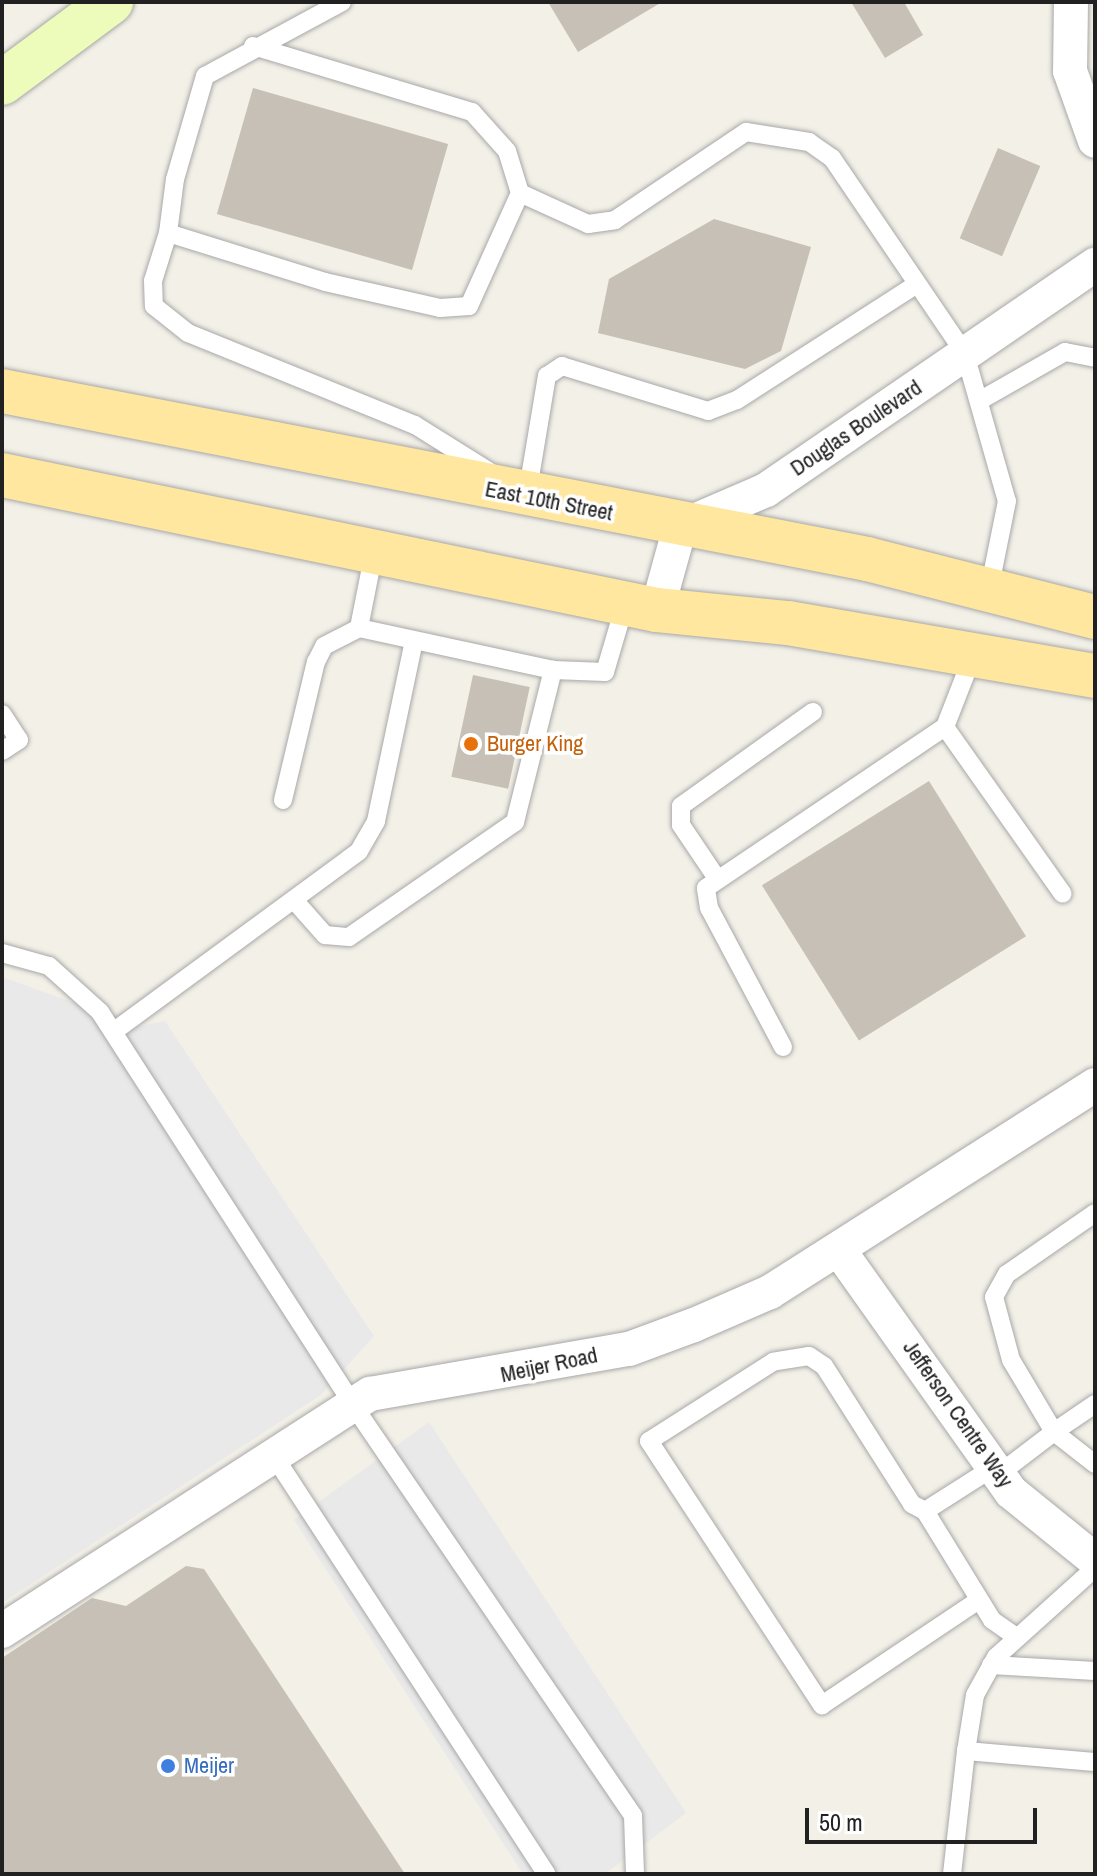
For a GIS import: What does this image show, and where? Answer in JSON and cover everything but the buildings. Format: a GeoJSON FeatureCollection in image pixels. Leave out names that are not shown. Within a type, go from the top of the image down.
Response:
{"type":"FeatureCollection","features":[{"type":"Feature","properties":{"kind":"main road"},"geometry":{"type":"LineString","coordinates":[[2,83],[95,6]]}},
{"type":"Feature","properties":{"kind":"main road"},"geometry":{"type":"LineString","coordinates":[[2,374],[56,402]]}},
{"type":"Feature","properties":{"kind":"main road","name":"East 10th Street"},"geometry":{"type":"LineString","coordinates":[[2,391],[680,527],[990,585],[1095,617]]}},
{"type":"Feature","properties":{"kind":"main road"},"geometry":{"type":"LineString","coordinates":[[2,475],[641,607],[974,653],[1095,676]]}},
{"type":"Feature","properties":{"kind":"street"},"geometry":{"type":"LineString","coordinates":[[1071,2],[1070,71],[1095,141]]}},
{"type":"Feature","properties":{"kind":"street","name":"Douglas Boulevard"},"geometry":{"type":"LineString","coordinates":[[680,527],[766,490],[1095,265]]}},
{"type":"Feature","properties":{"kind":"street"},"geometry":{"type":"LineString","coordinates":[[641,607],[680,527]]}},
{"type":"Feature","properties":{"kind":"street","name":"Meijer Road"},"geometry":{"type":"LineString","coordinates":[[2,1631],[370,1394],[629,1349],[770,1292],[1091,1095]]}},
{"type":"Feature","properties":{"kind":"street","name":"Jefferson Centre Way"},"geometry":{"type":"LineString","coordinates":[[839,1250],[997,1471],[1050,1528],[1095,1560]]}},
{"type":"Feature","properties":{"kind":"lane"},"geometry":{"type":"LineString","coordinates":[[342,2],[253,46],[205,76],[175,179],[168,233],[153,281],[154,306],[188,333],[415,425],[527,496],[547,376],[562,366],[708,411],[737,400],[917,284]]}},
{"type":"Feature","properties":{"kind":"lane"},"geometry":{"type":"LineString","coordinates":[[168,233],[325,282],[440,308],[469,306],[520,193],[507,151],[472,112],[253,46]]}},
{"type":"Feature","properties":{"kind":"lane"},"geometry":{"type":"LineString","coordinates":[[520,193],[588,224],[615,220],[746,132],[780,132],[832,158],[965,354],[1007,501],[990,585]]}},
{"type":"Feature","properties":{"kind":"lane"},"geometry":{"type":"LineString","coordinates":[[979,401],[1065,352],[1095,358]]}},
{"type":"Feature","properties":{"kind":"lane"},"geometry":{"type":"LineString","coordinates":[[359,628],[374,552]]}},
{"type":"Feature","properties":{"kind":"lane"},"geometry":{"type":"LineString","coordinates":[[283,800],[316,662],[324,646],[359,628],[553,670],[605,672],[641,607]]}},
{"type":"Feature","properties":{"kind":"lane"},"geometry":{"type":"LineString","coordinates":[[113,1032],[359,851],[376,821],[414,641]]}},
{"type":"Feature","properties":{"kind":"lane"},"geometry":{"type":"LineString","coordinates":[[783,1047],[709,908],[706,888],[716,877],[945,727],[974,653]]}},
{"type":"Feature","properties":{"kind":"lane"},"geometry":{"type":"LineString","coordinates":[[294,900],[325,935],[349,937],[515,822],[553,670]]}},
{"type":"Feature","properties":{"kind":"lane"},"geometry":{"type":"LineString","coordinates":[[716,877],[681,825],[681,806],[813,712]]}},
{"type":"Feature","properties":{"kind":"lane"},"geometry":{"type":"LineString","coordinates":[[2,714],[19,740],[2,751]]}},
{"type":"Feature","properties":{"kind":"lane"},"geometry":{"type":"LineString","coordinates":[[945,727],[1063,894]]}},
{"type":"Feature","properties":{"kind":"lane"},"geometry":{"type":"LineString","coordinates":[[2,953],[49,966],[113,1032],[353,1405],[633,1816],[635,1874]]}},
{"type":"Feature","properties":{"kind":"lane"},"geometry":{"type":"LineString","coordinates":[[1095,1213],[1007,1274],[994,1297],[1011,1360],[1054,1432],[1095,1464]]}},
{"type":"Feature","properties":{"kind":"lane"},"geometry":{"type":"LineString","coordinates":[[979,1600],[822,1705],[649,1441],[773,1362],[809,1356],[824,1366],[912,1504],[925,1511],[992,1620],[1016,1637]]}},
{"type":"Feature","properties":{"kind":"lane"},"geometry":{"type":"LineString","coordinates":[[925,1511],[997,1471],[1095,1404]]}},
{"type":"Feature","properties":{"kind":"lane"},"geometry":{"type":"LineString","coordinates":[[274,1456],[546,1874]]}},
{"type":"Feature","properties":{"kind":"lane"},"geometry":{"type":"LineString","coordinates":[[952,1874],[975,1695],[991,1665],[1016,1637],[1095,1568]]}},
{"type":"Feature","properties":{"kind":"lane"},"geometry":{"type":"LineString","coordinates":[[991,1665],[1095,1671]]}},
{"type":"Feature","properties":{"kind":"lane"},"geometry":{"type":"LineString","coordinates":[[966,1751],[1095,1762]]}},
{"type":"Feature","properties":{"kind":"shaded area"},"geometry":{"type":"Polygon","coordinates":[[[2,977],[100,1012],[113,1032],[165,1021],[374,1336],[321,1395],[2,1603],[2,977]]]}},
{"type":"Feature","properties":{"kind":"shaded area"},"geometry":{"type":"Polygon","coordinates":[[[429,1422],[686,1813],[605,1874],[523,1874],[294,1520],[429,1422]]]}},
{"type":"Feature","properties":{"kind":"place","name":"Burger King"},"geometry":{"type":"Point","coordinates":[471,744]}},
{"type":"Feature","properties":{"kind":"place","name":"Meijer"},"geometry":{"type":"Point","coordinates":[168,1766]}}]}
